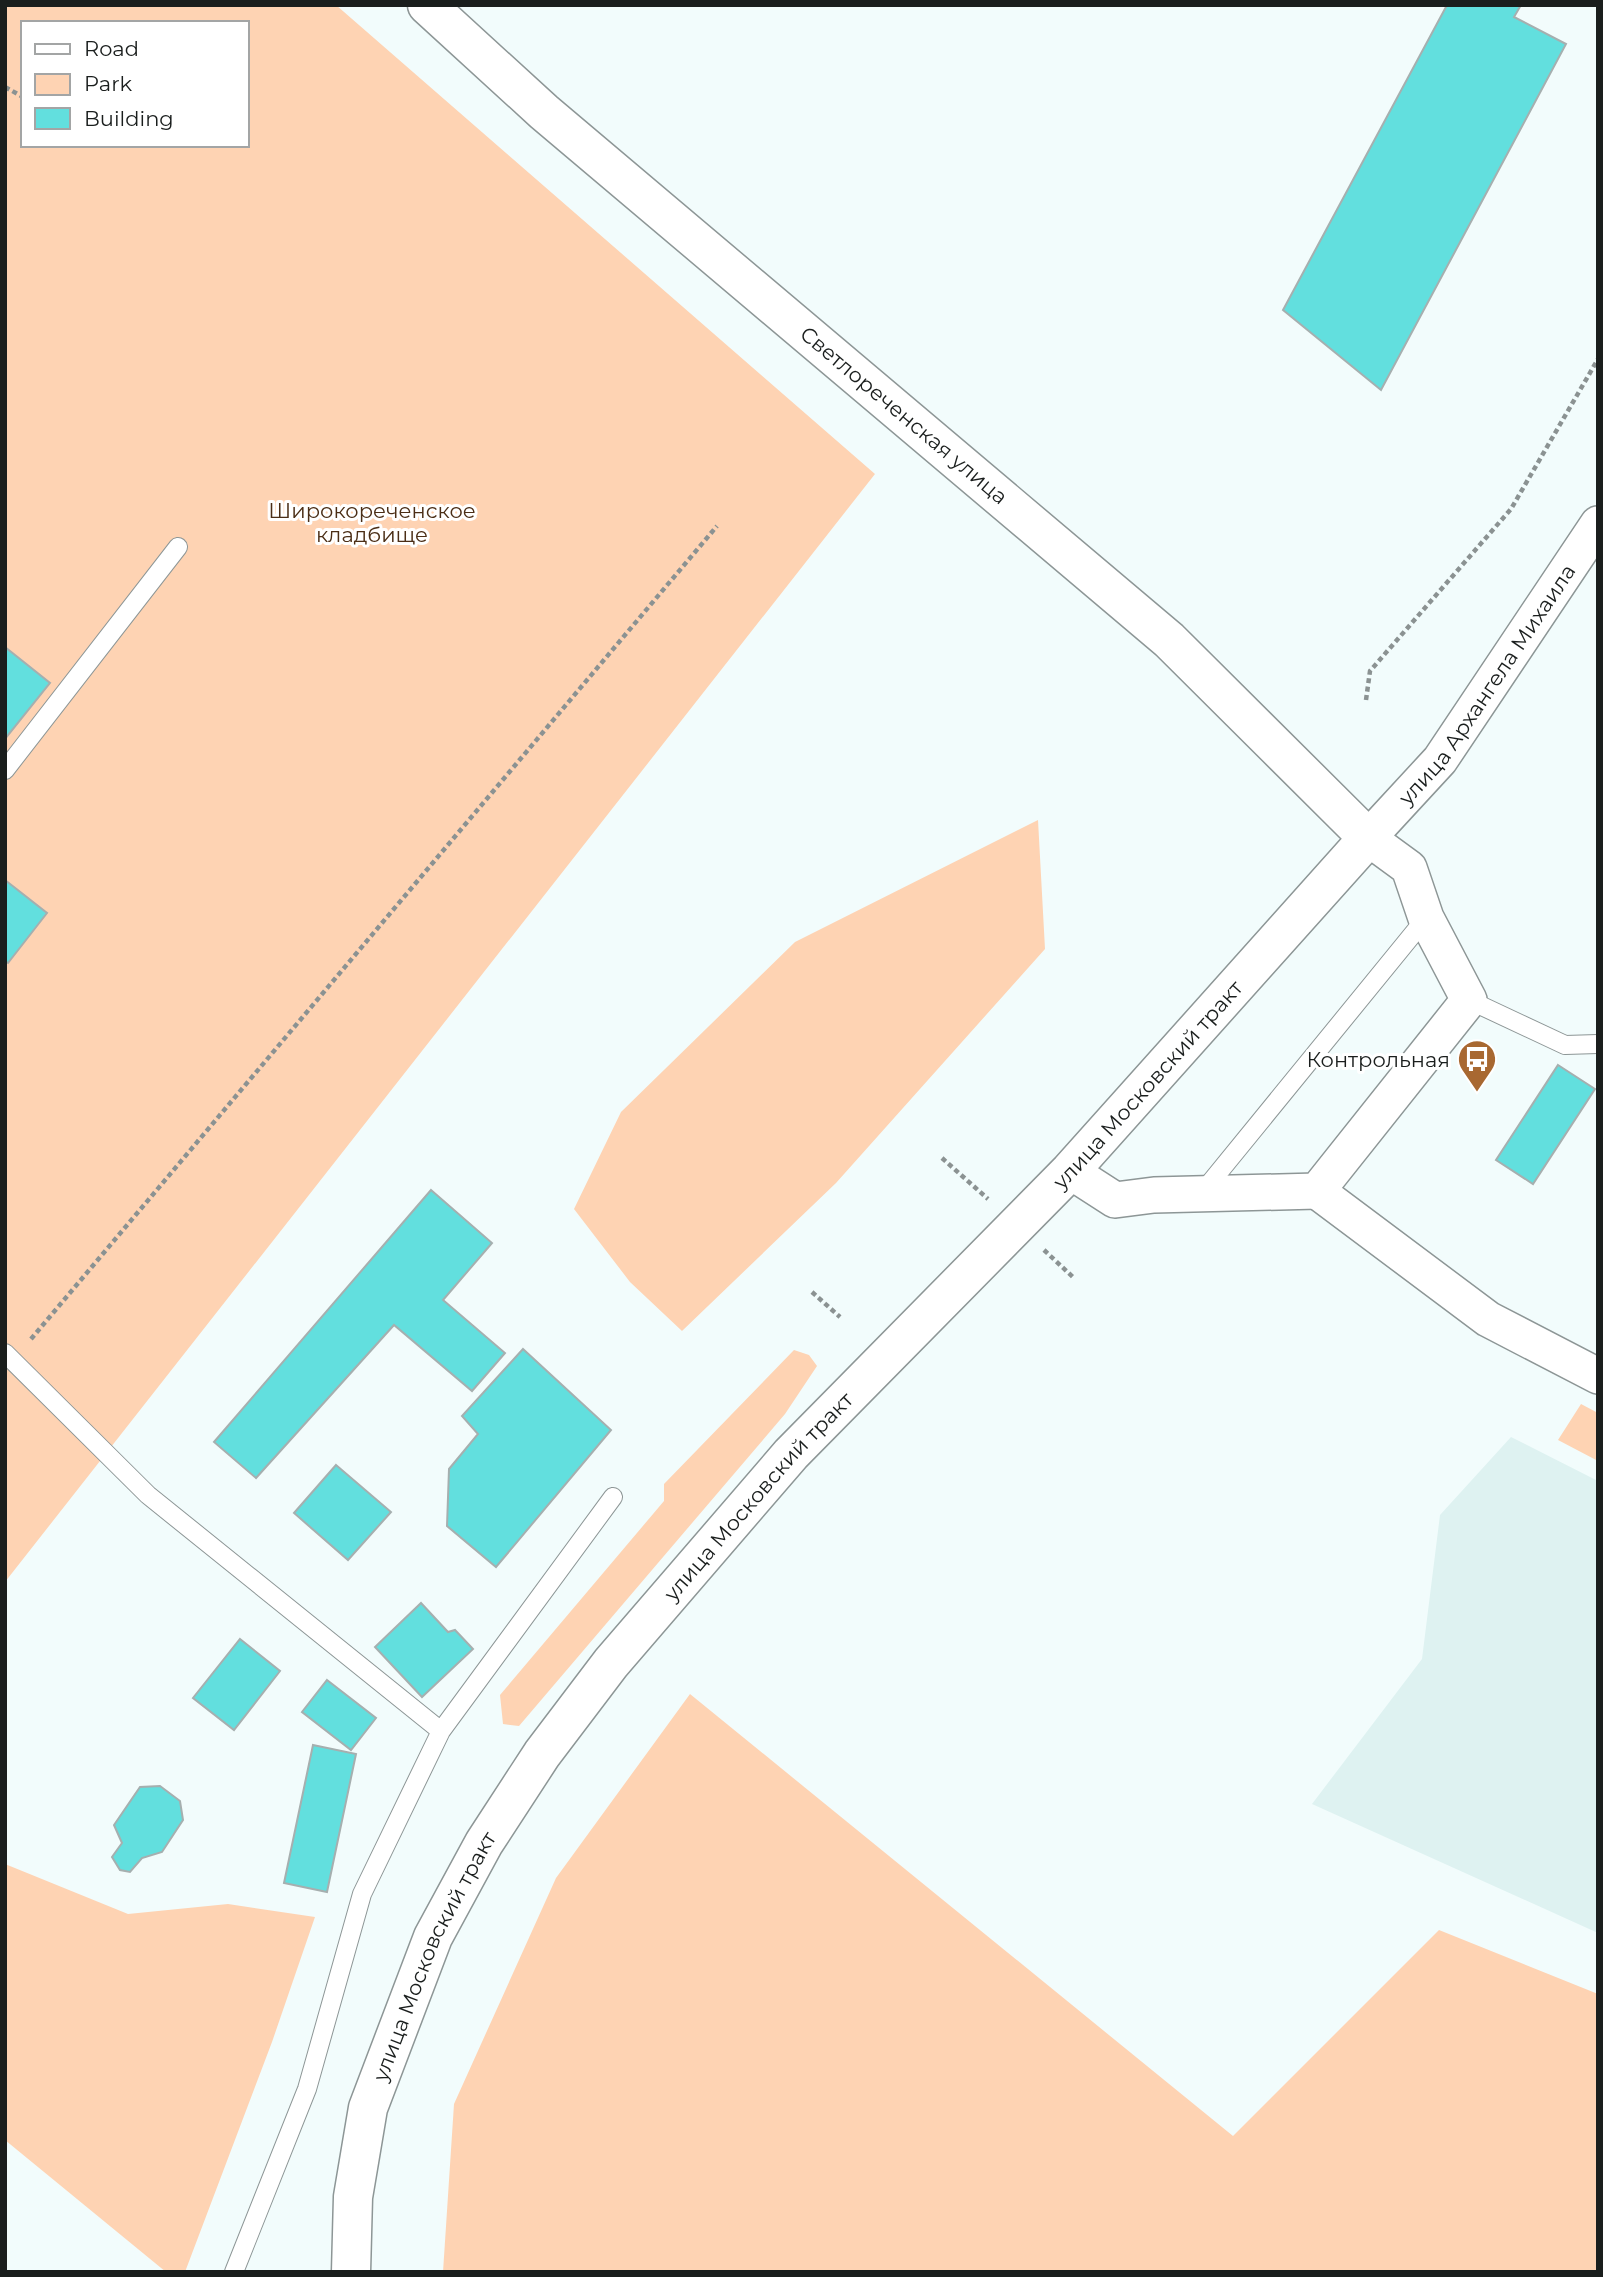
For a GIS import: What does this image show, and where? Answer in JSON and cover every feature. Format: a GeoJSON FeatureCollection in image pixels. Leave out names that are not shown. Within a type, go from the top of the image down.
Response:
{"type":"FeatureCollection","features":[{"type":"Feature","properties":{"kind":"main road","name":"Светлореченская улица"},"geometry":{"type":"LineString","coordinates":[[427,5],[544,112],[1169,640],[1368,838]]}},
{"type":"Feature","properties":{"kind":"main road","name":"улица Московский тракт"},"geometry":{"type":"LineString","coordinates":[[351,2272],[353,2197],[368,2108],[433,1937],[484,1843],[535,1765],[611,1663],[791,1454],[1070,1171],[1368,838]]}},
{"type":"Feature","properties":{"kind":"street","name":"улица Архангела Михаила"},"geometry":{"type":"LineString","coordinates":[[1368,838],[1440,761],[1598,524]]}},
{"type":"Feature","properties":{"kind":"street"},"geometry":{"type":"LineString","coordinates":[[1317,1191],[1469,1000],[1426,918],[1409,868],[1368,838]]}},
{"type":"Feature","properties":{"kind":"street"},"geometry":{"type":"LineString","coordinates":[[1070,1171],[1115,1200],[1154,1195],[1317,1191],[1488,1319],[1598,1376]]}},
{"type":"Feature","properties":{"kind":"lane"},"geometry":{"type":"LineString","coordinates":[[5,770],[178,547]]}},
{"type":"Feature","properties":{"kind":"lane"},"geometry":{"type":"LineString","coordinates":[[1201,1194],[1426,918]]}},
{"type":"Feature","properties":{"kind":"lane"},"geometry":{"type":"LineString","coordinates":[[1469,1000],[1565,1045],[1598,1044]]}},
{"type":"Feature","properties":{"kind":"lane"},"geometry":{"type":"LineString","coordinates":[[8,1361],[148,1495],[441,1731]]}},
{"type":"Feature","properties":{"kind":"lane"},"geometry":{"type":"LineString","coordinates":[[234,2272],[307,2089],[362,1894],[441,1731],[614,1497]]}},
{"type":"Feature","properties":{"kind":"path"},"geometry":{"type":"LineString","coordinates":[[5,87],[21,96]]}},
{"type":"Feature","properties":{"kind":"path"},"geometry":{"type":"LineString","coordinates":[[1366,700],[1370,671],[1511,509],[1598,359]]}},
{"type":"Feature","properties":{"kind":"path"},"geometry":{"type":"LineString","coordinates":[[8,1361],[717,526]]}},
{"type":"Feature","properties":{"kind":"path"},"geometry":{"type":"LineString","coordinates":[[813,1292],[839,1317]]}},
{"type":"Feature","properties":{"kind":"shaded area"},"geometry":{"type":"Polygon","coordinates":[[[1511,1437],[1598,1481],[1598,1933],[1312,1804],[1422,1659],[1440,1515],[1511,1437]]]}},
{"type":"Feature","properties":{"kind":"green space","name":"Широкореченское кладбище"},"geometry":{"type":"Polygon","coordinates":[[[5,5],[336,5],[875,474],[5,1582],[5,5]]]}},
{"type":"Feature","properties":{"kind":"green space"},"geometry":{"type":"Polygon","coordinates":[[[1038,820],[1045,949],[836,1183],[682,1331],[630,1282],[574,1209],[621,1112],[795,942],[1038,820]]]}},
{"type":"Feature","properties":{"kind":"green space"},"geometry":{"type":"Polygon","coordinates":[[[794,1350],[809,1355],[817,1366],[785,1414],[519,1726],[503,1724],[500,1695],[664,1501],[664,1484],[794,1350]]]}},
{"type":"Feature","properties":{"kind":"green space"},"geometry":{"type":"Polygon","coordinates":[[[1581,1404],[1598,1413],[1598,1461],[1558,1440],[1581,1404]]]}},
{"type":"Feature","properties":{"kind":"green space"},"geometry":{"type":"Polygon","coordinates":[[[690,1694],[1233,2136],[1439,1930],[1598,1994],[1598,2272],[443,2272],[454,2104],[556,1878],[690,1694]]]}},
{"type":"Feature","properties":{"kind":"green space"},"geometry":{"type":"Polygon","coordinates":[[[5,1864],[128,1914],[228,1904],[315,1917],[272,2042],[185,2272],[166,2272],[5,2140],[5,1864]]]}},
{"type":"Feature","properties":{"kind":"building"},"geometry":{"type":"Polygon","coordinates":[[[1447,5],[1521,5],[1514,17],[1566,44],[1381,390],[1283,310],[1447,5]]]}},
{"type":"Feature","properties":{"kind":"building"},"geometry":{"type":"Polygon","coordinates":[[[5,647],[50,683],[5,739],[5,647]]]}},
{"type":"Feature","properties":{"kind":"building"},"geometry":{"type":"Polygon","coordinates":[[[5,880],[47,913],[8,963],[5,961],[5,880]]]}},
{"type":"Feature","properties":{"kind":"building"},"geometry":{"type":"Polygon","coordinates":[[[1558,1065],[1595,1089],[1533,1184],[1496,1160],[1558,1065]]]}},
{"type":"Feature","properties":{"kind":"building"},"geometry":{"type":"Polygon","coordinates":[[[431,1190],[492,1243],[443,1300],[505,1353],[472,1391],[394,1325],[256,1478],[214,1442],[431,1190]]]}},
{"type":"Feature","properties":{"kind":"building"},"geometry":{"type":"Polygon","coordinates":[[[523,1349],[611,1430],[496,1567],[447,1526],[449,1469],[478,1434],[462,1416],[523,1349]]]}},
{"type":"Feature","properties":{"kind":"building"},"geometry":{"type":"Polygon","coordinates":[[[336,1465],[391,1512],[348,1560],[294,1513],[336,1465]]]}},
{"type":"Feature","properties":{"kind":"building"},"geometry":{"type":"Polygon","coordinates":[[[421,1603],[448,1632],[455,1630],[473,1649],[422,1697],[375,1647],[421,1603]]]}},
{"type":"Feature","properties":{"kind":"building"},"geometry":{"type":"Polygon","coordinates":[[[240,1639],[280,1671],[234,1730],[193,1698],[240,1639]]]}},
{"type":"Feature","properties":{"kind":"building"},"geometry":{"type":"Polygon","coordinates":[[[327,1680],[376,1718],[351,1750],[302,1712],[327,1680]]]}},
{"type":"Feature","properties":{"kind":"building"},"geometry":{"type":"Polygon","coordinates":[[[313,1745],[356,1754],[327,1892],[284,1883],[313,1745]]]}},
{"type":"Feature","properties":{"kind":"building"},"geometry":{"type":"Polygon","coordinates":[[[160,1786],[180,1801],[183,1820],[162,1852],[142,1858],[130,1872],[120,1870],[112,1857],[122,1843],[114,1825],[140,1787],[160,1786]]]}},
{"type":"Feature","properties":{"kind":"place","name":"Контрольная"},"geometry":{"type":"Point","coordinates":[1477,1093]}}]}
